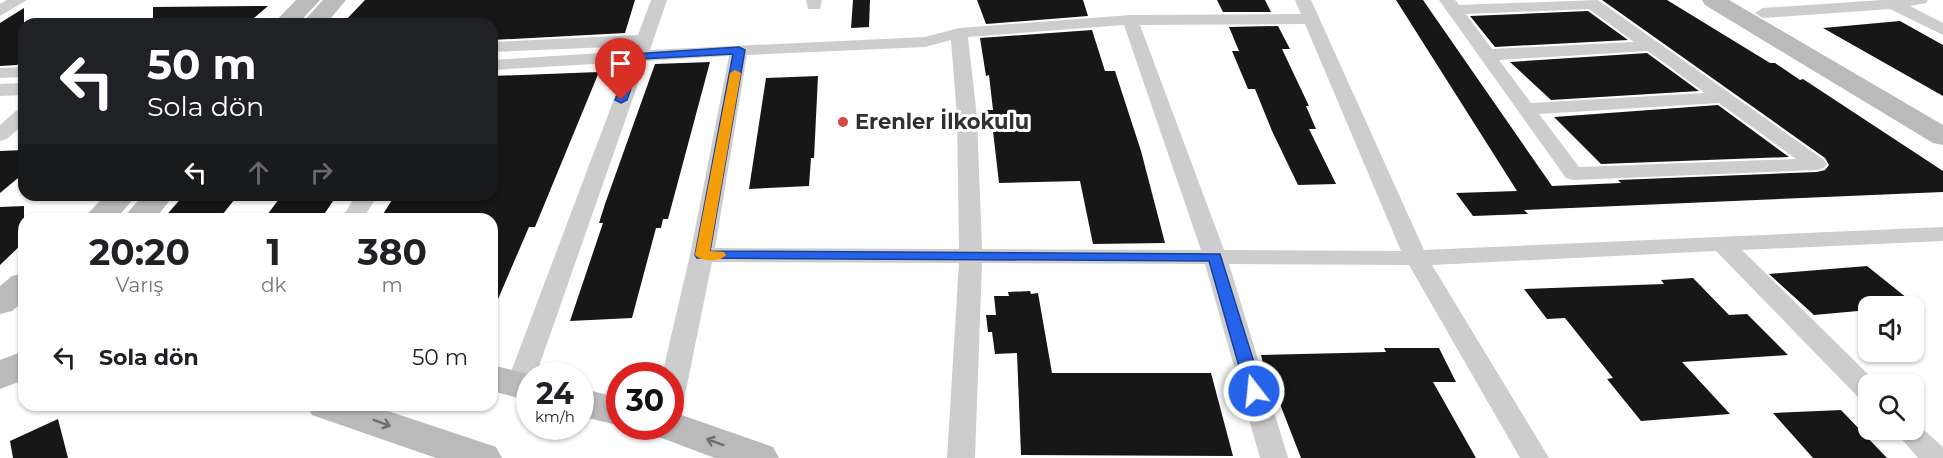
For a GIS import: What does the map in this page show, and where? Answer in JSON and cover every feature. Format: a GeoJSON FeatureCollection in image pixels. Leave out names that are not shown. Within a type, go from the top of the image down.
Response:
{"type":"FeatureCollection","features":[{"type":"Feature","properties":{"kind":"main road"},"geometry":{"type":"LineString","coordinates":[[291,18],[309,0]]}},
{"type":"Feature","properties":{"kind":"main road"},"geometry":{"type":"LineString","coordinates":[[318,18],[335,0]]}},
{"type":"Feature","properties":{"kind":"main road"},"geometry":{"type":"LineString","coordinates":[[1713,0],[1943,137]]}},
{"type":"Feature","properties":{"kind":"main road"},"geometry":{"type":"LineString","coordinates":[[1740,0],[1943,117]]}},
{"type":"Feature","properties":{"kind":"main road"},"geometry":{"type":"LineString","coordinates":[[105,213],[116,201]]}},
{"type":"Feature","properties":{"kind":"main road"},"geometry":{"type":"LineString","coordinates":[[143,213],[154,201]]}},
{"type":"Feature","properties":{"kind":"main road"},"geometry":{"type":"LineString","coordinates":[[0,303],[18,289]]}},
{"type":"Feature","properties":{"kind":"main road"},"geometry":{"type":"LineString","coordinates":[[0,308],[18,304]]}},
{"type":"Feature","properties":{"kind":"main road"},"geometry":{"type":"LineString","coordinates":[[344,411],[482,458]]}},
{"type":"Feature","properties":{"kind":"main road"},"geometry":{"type":"LineString","coordinates":[[684,431],[759,458]]}},
{"type":"Feature","properties":{"kind":"street"},"geometry":{"type":"LineString","coordinates":[[0,11],[19,0]]}},
{"type":"Feature","properties":{"kind":"street"},"geometry":{"type":"LineString","coordinates":[[513,384],[659,0]]}},
{"type":"Feature","properties":{"kind":"street"},"geometry":{"type":"LineString","coordinates":[[1763,13],[1920,0]]}},
{"type":"Feature","properties":{"kind":"street"},"geometry":{"type":"LineString","coordinates":[[1589,2],[1817,164],[1573,174],[1451,5],[1589,2]]}},
{"type":"Feature","properties":{"kind":"street"},"geometry":{"type":"LineString","coordinates":[[1893,4],[1943,30]]}},
{"type":"Feature","properties":{"kind":"street"},"geometry":{"type":"LineString","coordinates":[[498,47],[739,50],[925,42],[959,33],[1019,27],[1307,10],[1416,258],[1535,458]]}},
{"type":"Feature","properties":{"kind":"street"},"geometry":{"type":"LineString","coordinates":[[1130,20],[1215,257],[1274,458]]}},
{"type":"Feature","properties":{"kind":"street"},"geometry":{"type":"LineString","coordinates":[[959,33],[968,117],[971,256],[961,458]]}},
{"type":"Feature","properties":{"kind":"street"},"geometry":{"type":"LineString","coordinates":[[1486,55],[1652,46]]}},
{"type":"Feature","properties":{"kind":"street"},"geometry":{"type":"LineString","coordinates":[[498,64],[641,48]]}},
{"type":"Feature","properties":{"kind":"street"},"geometry":{"type":"LineString","coordinates":[[678,362],[702,255],[739,50]]}},
{"type":"Feature","properties":{"kind":"street"},"geometry":{"type":"LineString","coordinates":[[0,73],[18,72]]}},
{"type":"Feature","properties":{"kind":"street"},"geometry":{"type":"LineString","coordinates":[[0,90],[18,89]]}},
{"type":"Feature","properties":{"kind":"street"},"geometry":{"type":"LineString","coordinates":[[1526,109],[1724,97]]}},
{"type":"Feature","properties":{"kind":"street"},"geometry":{"type":"LineString","coordinates":[[0,135],[18,119]]}},
{"type":"Feature","properties":{"kind":"street"},"geometry":{"type":"LineString","coordinates":[[702,255],[1416,258],[1943,234]]}},
{"type":"Feature","properties":{"kind":"street"},"geometry":{"type":"LineString","coordinates":[[1722,244],[1858,380]]}},
{"type":"Feature","properties":{"kind":"street"},"geometry":{"type":"LineString","coordinates":[[1918,440],[1936,458]]}},
{"type":"Feature","properties":{"kind":"building"},"geometry":{"type":"Polygon","coordinates":[[[365,0],[635,0],[625,33],[498,40],[498,18],[348,18],[365,0]]]}},
{"type":"Feature","properties":{"kind":"building"},"geometry":{"type":"Polygon","coordinates":[[[853,0],[870,0],[869,27],[851,28],[853,0]]]}},
{"type":"Feature","properties":{"kind":"building"},"geometry":{"type":"Polygon","coordinates":[[[977,0],[1083,0],[1088,16],[986,24],[977,0]]]}},
{"type":"Feature","properties":{"kind":"building"},"geometry":{"type":"Polygon","coordinates":[[[1217,0],[1265,0],[1271,12],[1223,12],[1217,0]]]}},
{"type":"Feature","properties":{"kind":"building"},"geometry":{"type":"Polygon","coordinates":[[[1396,0],[1423,0],[1552,186],[1621,183],[1618,180],[1817,172],[1825,170],[1829,165],[1825,158],[1602,0],[1667,0],[1770,63],[1775,63],[1800,80],[1803,79],[1943,171],[1943,192],[1524,210],[1528,214],[1473,216],[1456,193],[1517,191],[1396,0]]]}},
{"type":"Feature","properties":{"kind":"building"},"geometry":{"type":"Polygon","coordinates":[[[268,6],[254,18],[153,18],[153,7],[268,6]]]}},
{"type":"Feature","properties":{"kind":"building"},"geometry":{"type":"Polygon","coordinates":[[[24,8],[24,18],[18,18],[17,65],[0,66],[0,23],[24,8]]]}},
{"type":"Feature","properties":{"kind":"building"},"geometry":{"type":"Polygon","coordinates":[[[1588,11],[1628,40],[1495,47],[1470,16],[1588,11]]]}},
{"type":"Feature","properties":{"kind":"building"},"geometry":{"type":"Polygon","coordinates":[[[1900,21],[1943,45],[1943,96],[1823,28],[1900,21]]]}},
{"type":"Feature","properties":{"kind":"building"},"geometry":{"type":"Polygon","coordinates":[[[1278,26],[1290,49],[1282,49],[1309,106],[1306,106],[1316,129],[1309,129],[1336,184],[1298,185],[1255,89],[1248,89],[1232,51],[1239,51],[1229,27],[1278,26]]]}},
{"type":"Feature","properties":{"kind":"building"},"geometry":{"type":"Polygon","coordinates":[[[1092,30],[1105,71],[1115,71],[1141,151],[1165,243],[1093,244],[1080,181],[999,183],[993,131],[988,131],[986,110],[993,110],[989,75],[986,76],[980,38],[1092,30]]]}},
{"type":"Feature","properties":{"kind":"building"},"geometry":{"type":"Polygon","coordinates":[[[1647,53],[1699,91],[1551,100],[1510,62],[1647,53]]]}},
{"type":"Feature","properties":{"kind":"building"},"geometry":{"type":"Polygon","coordinates":[[[710,62],[668,219],[663,219],[661,228],[656,228],[632,318],[570,321],[603,223],[599,223],[605,204],[655,64],[710,62]]]}},
{"type":"Feature","properties":{"kind":"building"},"geometry":{"type":"Polygon","coordinates":[[[599,72],[535,227],[529,227],[498,299],[498,213],[384,213],[391,201],[498,201],[498,76],[599,72]]]}},
{"type":"Feature","properties":{"kind":"building"},"geometry":{"type":"Polygon","coordinates":[[[818,76],[814,158],[811,158],[809,186],[749,189],[766,78],[818,76]]]}},
{"type":"Feature","properties":{"kind":"building"},"geometry":{"type":"Polygon","coordinates":[[[1718,105],[1789,157],[1601,164],[1554,117],[1718,105]]]}},
{"type":"Feature","properties":{"kind":"building"},"geometry":{"type":"Polygon","coordinates":[[[18,150],[18,178],[0,193],[0,151],[18,150]]]}},
{"type":"Feature","properties":{"kind":"building"},"geometry":{"type":"Polygon","coordinates":[[[179,201],[233,201],[224,213],[168,213],[179,201]]]}},
{"type":"Feature","properties":{"kind":"building"},"geometry":{"type":"Polygon","coordinates":[[[278,201],[333,201],[325,213],[268,213],[278,201]]]}},
{"type":"Feature","properties":{"kind":"building"},"geometry":{"type":"Polygon","coordinates":[[[24,206],[24,213],[18,213],[18,248],[0,265],[0,207],[24,206]]]}},
{"type":"Feature","properties":{"kind":"building"},"geometry":{"type":"Polygon","coordinates":[[[1867,266],[1904,296],[1858,296],[1858,311],[1814,315],[1769,274],[1867,266]]]}},
{"type":"Feature","properties":{"kind":"building"},"geometry":{"type":"Polygon","coordinates":[[[1693,278],[1729,315],[1747,314],[1788,355],[1682,362],[1730,414],[1641,421],[1607,379],[1613,378],[1565,318],[1547,319],[1524,289],[1664,284],[1661,280],[1693,278]]]}},
{"type":"Feature","properties":{"kind":"building"},"geometry":{"type":"Polygon","coordinates":[[[1030,291],[1031,294],[1038,293],[1052,373],[1211,373],[1233,456],[1021,455],[1017,353],[995,354],[992,332],[988,332],[986,315],[996,315],[994,296],[1009,296],[1008,292],[1030,291]]]}},
{"type":"Feature","properties":{"kind":"building"},"geometry":{"type":"Polygon","coordinates":[[[1384,348],[1439,348],[1456,382],[1433,382],[1476,458],[1301,458],[1278,399],[1272,399],[1261,355],[1386,352],[1384,348]]]}},
{"type":"Feature","properties":{"kind":"building"},"geometry":{"type":"Polygon","coordinates":[[[1841,410],[1858,428],[1858,440],[1870,440],[1887,458],[1813,458],[1773,413],[1841,410]]]}},
{"type":"Feature","properties":{"kind":"building"},"geometry":{"type":"Polygon","coordinates":[[[58,419],[68,458],[13,458],[10,441],[58,419]]]}},
{"type":"Feature","properties":{"kind":"slow traffic"},"geometry":{"type":"LineString","coordinates":[[719,255],[702,255],[735,73]]}},
{"type":"Feature","properties":{"kind":"place","name":"Erenler İlkokulu"},"geometry":{"type":"Point","coordinates":[843,122]}},
{"type":"Feature","properties":{"kind":"route"},"geometry":{"type":"LineString","coordinates":[[621,100],[637,56],[739,50],[702,255],[1215,257],[1254,391]]}}]}
